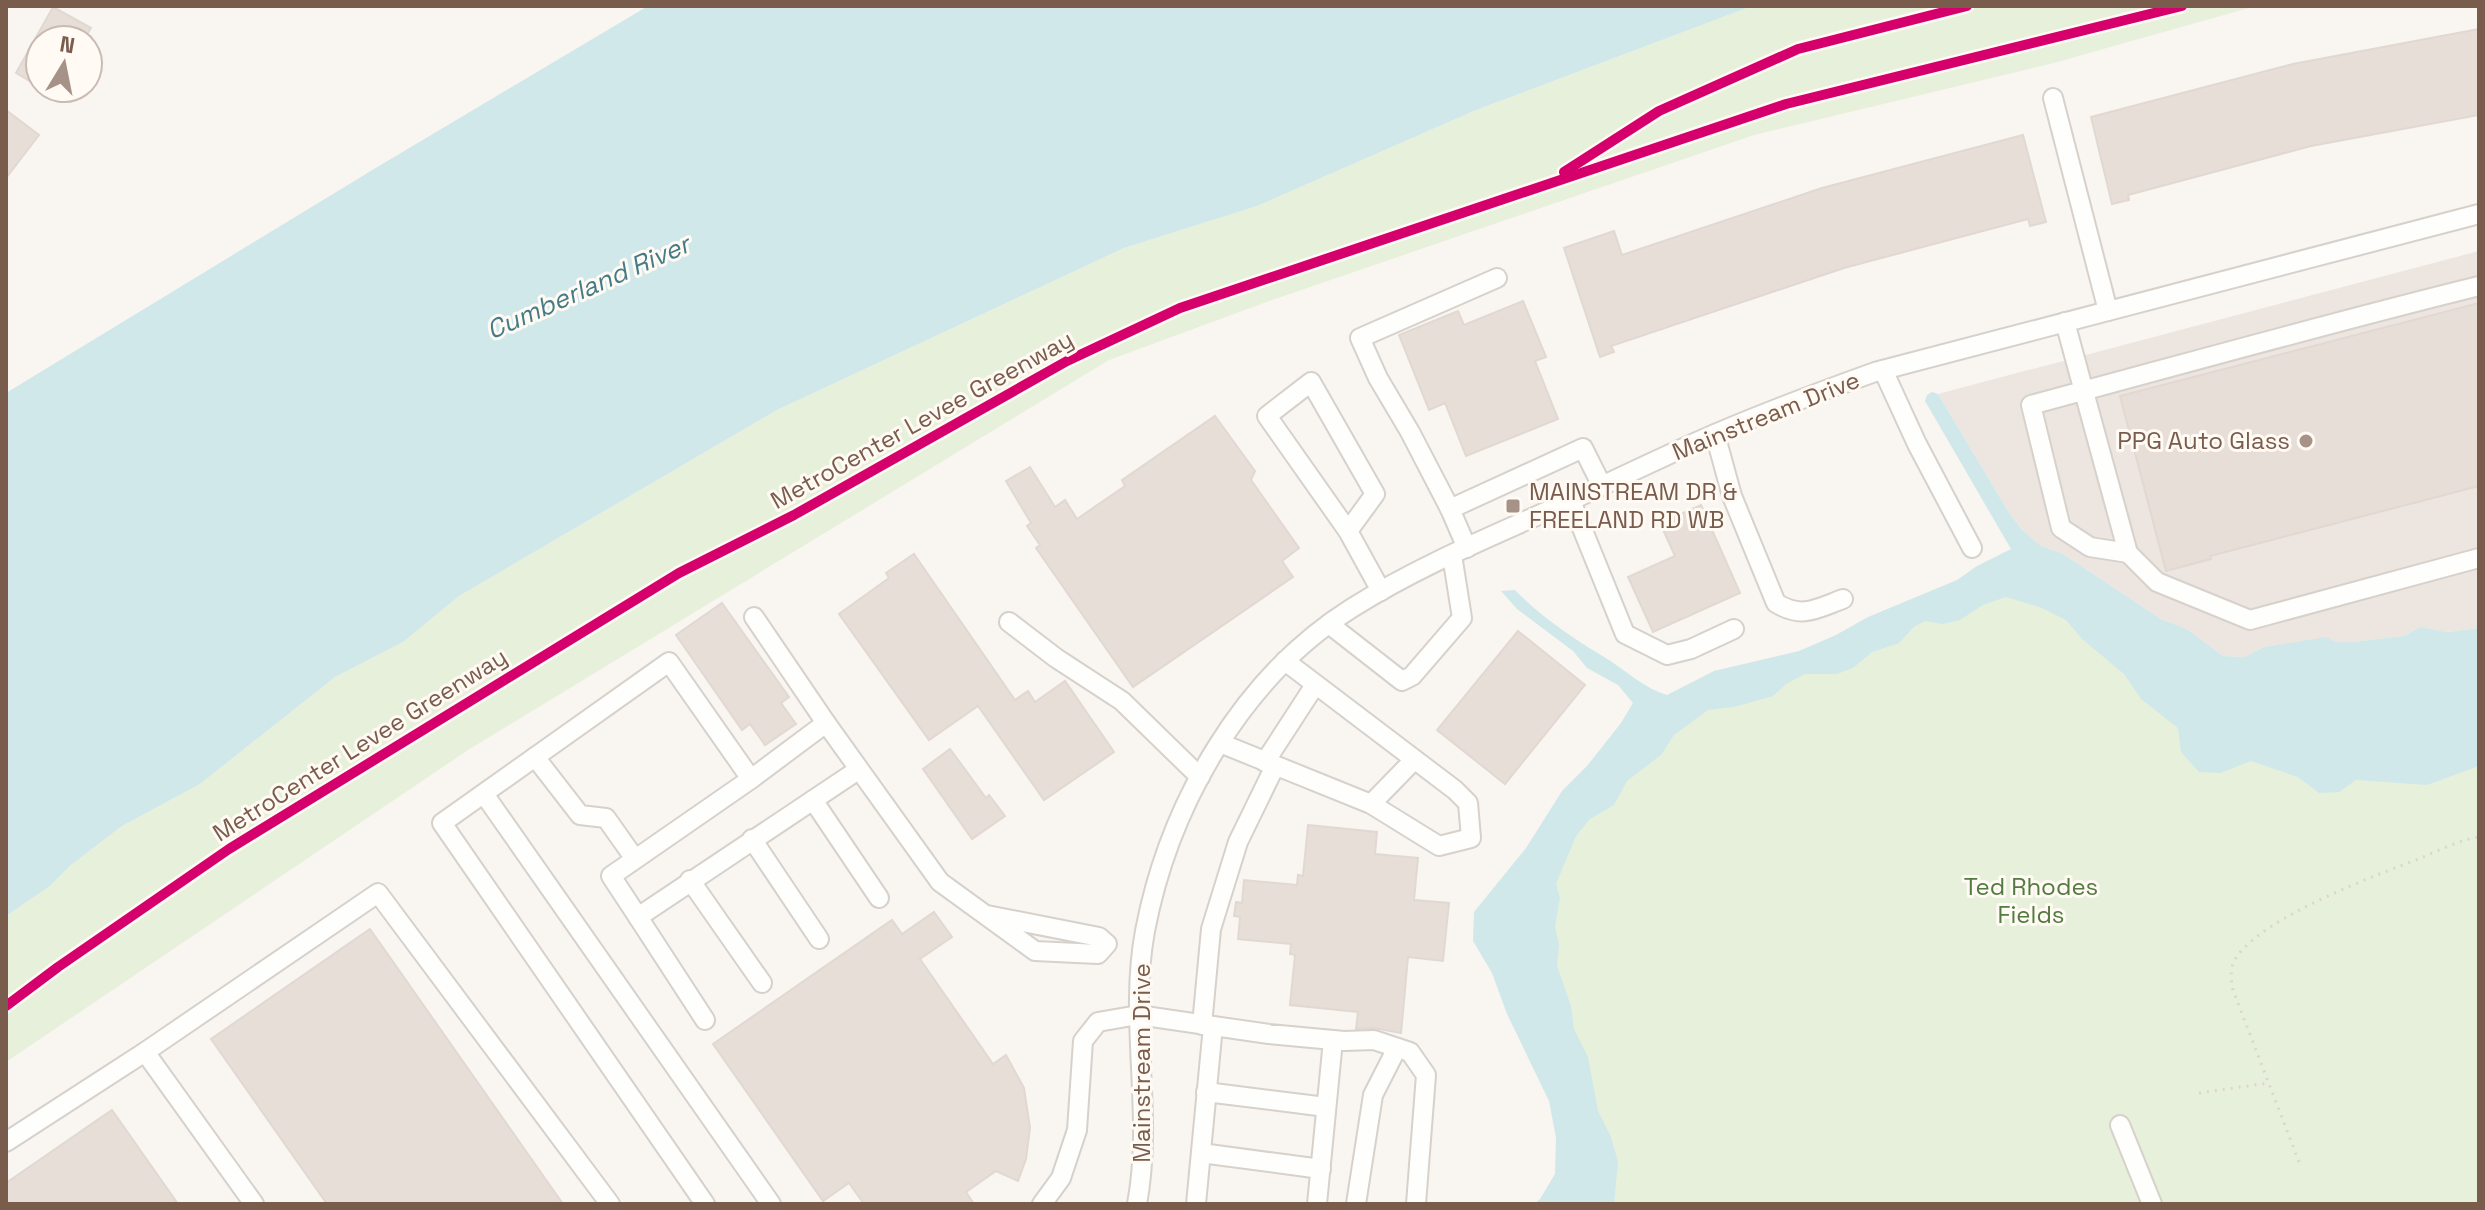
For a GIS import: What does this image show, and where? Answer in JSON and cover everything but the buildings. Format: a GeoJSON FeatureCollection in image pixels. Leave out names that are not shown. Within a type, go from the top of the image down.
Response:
{"type":"FeatureCollection","features":[{"type":"Feature","properties":{"kind":"street"},"geometry":{"type":"LineString","coordinates":[[2053,98],[2108,311]]}},
{"type":"Feature","properties":{"kind":"street","name":"Mainstream Drive"},"geometry":{"type":"LineString","coordinates":[[1137,1204],[1144,1141],[1138,1015],[1143,949],[1156,884],[1169,844],[1200,777],[1220,743],[1258,691],[1285,661],[1329,624],[1381,591],[1460,552],[1715,434],[1790,403],[1883,370],[2479,214]]}},
{"type":"Feature","properties":{"kind":"street"},"geometry":{"type":"LineString","coordinates":[[1329,624],[1402,681],[1412,676],[1462,618],[1460,552],[1450,509],[1378,378],[1360,338],[1497,278]]}},
{"type":"Feature","properties":{"kind":"street"},"geometry":{"type":"LineString","coordinates":[[2128,553],[2090,547],[2061,528],[2031,405],[2479,286]]}},
{"type":"Feature","properties":{"kind":"street"},"geometry":{"type":"LineString","coordinates":[[2065,322],[2128,553],[2157,582],[2250,620],[2479,558]]}},
{"type":"Feature","properties":{"kind":"street"},"geometry":{"type":"LineString","coordinates":[[1883,370],[1917,444],[1972,548]]}},
{"type":"Feature","properties":{"kind":"street"},"geometry":{"type":"LineString","coordinates":[[1348,531],[1375,494],[1311,382],[1267,416],[1348,531],[1381,591]]}},
{"type":"Feature","properties":{"kind":"street"},"geometry":{"type":"LineString","coordinates":[[1715,434],[1732,496],[1776,603],[1792,613],[1814,610],[1843,599]]}},
{"type":"Feature","properties":{"kind":"street"},"geometry":{"type":"LineString","coordinates":[[1450,509],[1583,448],[1602,486]]}},
{"type":"Feature","properties":{"kind":"street"},"geometry":{"type":"LineString","coordinates":[[1571,501],[1625,634],[1667,655],[1691,649],[1734,629]]}},
{"type":"Feature","properties":{"kind":"street"},"geometry":{"type":"LineString","coordinates":[[754,617],[858,770],[940,882],[1035,951],[1098,954],[1107,944]]}},
{"type":"Feature","properties":{"kind":"street"},"geometry":{"type":"LineString","coordinates":[[1009,622],[1056,658],[1122,701],[1200,777]]}},
{"type":"Feature","properties":{"kind":"street"},"geometry":{"type":"LineString","coordinates":[[1220,743],[1371,804],[1439,846],[1471,838],[1468,803],[1455,790],[1285,661]]}},
{"type":"Feature","properties":{"kind":"street"},"geometry":{"type":"LineString","coordinates":[[705,1204],[442,823],[669,662],[751,779]]}},
{"type":"Feature","properties":{"kind":"street"},"geometry":{"type":"LineString","coordinates":[[1196,1204],[1206,1092],[1211,929],[1238,842],[1270,764],[1315,685]]}},
{"type":"Feature","properties":{"kind":"street"},"geometry":{"type":"LineString","coordinates":[[705,1020],[611,876],[826,723]]}},
{"type":"Feature","properties":{"kind":"street"},"geometry":{"type":"LineString","coordinates":[[535,757],[580,815],[606,818],[635,859]]}},
{"type":"Feature","properties":{"kind":"street"},"geometry":{"type":"LineString","coordinates":[[1371,804],[1414,760]]}},
{"type":"Feature","properties":{"kind":"street"},"geometry":{"type":"LineString","coordinates":[[638,917],[858,770]]}},
{"type":"Feature","properties":{"kind":"street"},"geometry":{"type":"LineString","coordinates":[[484,794],[771,1204]]}},
{"type":"Feature","properties":{"kind":"street"},"geometry":{"type":"LineString","coordinates":[[813,800],[879,898]]}},
{"type":"Feature","properties":{"kind":"street"},"geometry":{"type":"LineString","coordinates":[[752,839],[819,939]]}},
{"type":"Feature","properties":{"kind":"street"},"geometry":{"type":"LineString","coordinates":[[690,880],[762,983]]}},
{"type":"Feature","properties":{"kind":"street"},"geometry":{"type":"LineString","coordinates":[[6,1142],[145,1052],[378,893],[610,1204]]}},
{"type":"Feature","properties":{"kind":"street"},"geometry":{"type":"LineString","coordinates":[[987,915],[1099,937],[1107,944],[1143,949]]}},
{"type":"Feature","properties":{"kind":"street"},"geometry":{"type":"LineString","coordinates":[[1042,1204],[1061,1178],[1077,1130],[1083,1041],[1098,1022],[1138,1015],[1333,1040],[1374,1040],[1410,1052],[1426,1075],[1416,1204]]}},
{"type":"Feature","properties":{"kind":"street"},"geometry":{"type":"LineString","coordinates":[[1317,1204],[1333,1040]]}},
{"type":"Feature","properties":{"kind":"street"},"geometry":{"type":"LineString","coordinates":[[1356,1204],[1373,1095],[1397,1048]]}},
{"type":"Feature","properties":{"kind":"street"},"geometry":{"type":"LineString","coordinates":[[145,1052],[254,1204]]}},
{"type":"Feature","properties":{"kind":"street"},"geometry":{"type":"LineString","coordinates":[[1206,1092],[1326,1107]]}},
{"type":"Feature","properties":{"kind":"street"},"geometry":{"type":"LineString","coordinates":[[2120,1125],[2152,1204]]}},
{"type":"Feature","properties":{"kind":"street"},"geometry":{"type":"LineString","coordinates":[[1201,1153],[1321,1169]]}},
{"type":"Feature","properties":{"kind":"path"},"geometry":{"type":"LineString","coordinates":[[2299,1162],[2231,982],[2235,958],[2245,946],[2287,918],[2353,885],[2479,837]]}},
{"type":"Feature","properties":{"kind":"path"},"geometry":{"type":"LineString","coordinates":[[2199,1093],[2269,1083]]}},
{"type":"Feature","properties":{"kind":"shaded area"},"geometry":{"type":"Polygon","coordinates":[[[2479,251],[2479,628],[2447,632],[2421,627],[2403,636],[2352,642],[2295,643],[2264,647],[2244,657],[2223,656],[2187,629],[2161,619],[2063,554],[2041,546],[2022,530],[1938,394],[2479,251]]]}},
{"type":"Feature","properties":{"kind":"green space"},"geometry":{"type":"Polygon","coordinates":[[[1752,6],[2256,6],[2050,64],[1754,135],[1275,299],[1109,360],[468,750],[6,1062],[6,916],[50,886],[71,865],[122,826],[200,784],[335,677],[403,642],[459,596],[777,410],[1124,248],[1257,206],[1476,110],[1752,6]]]}},
{"type":"Feature","properties":{"kind":"green space","name":"Ted Rhodes Fields"},"geometry":{"type":"Polygon","coordinates":[[[2033,572],[2248,668],[2479,660],[2479,1204],[1561,1204],[1562,1080],[1497,924],[1633,735],[2033,572]]]}},
{"type":"Feature","properties":{"kind":"water","name":"Cumberland River"},"geometry":{"type":"Polygon","coordinates":[[[648,6],[1752,6],[1476,110],[1257,206],[1124,248],[777,410],[459,596],[403,642],[335,677],[200,784],[122,826],[71,865],[50,886],[6,916],[6,393],[648,6]]]}},
{"type":"Feature","properties":{"kind":"water"},"geometry":{"type":"Polygon","coordinates":[[[1932,392],[1938,394],[2022,530],[2041,546],[2063,554],[2161,619],[2187,629],[2223,656],[2244,657],[2264,647],[2327,637],[2335,642],[2352,642],[2403,636],[2421,627],[2447,632],[2479,628],[2479,766],[2427,785],[2356,780],[2339,792],[2319,793],[2298,777],[2251,761],[2220,773],[2199,772],[2181,752],[2178,728],[2141,699],[2124,674],[2082,639],[2066,620],[2042,608],[2006,597],[1983,605],[1960,620],[1943,624],[1925,621],[1914,627],[1899,643],[1872,652],[1853,668],[1837,674],[1805,674],[1786,684],[1773,696],[1734,707],[1708,710],[1674,735],[1661,755],[1627,781],[1614,805],[1590,819],[1576,836],[1556,884],[1560,898],[1555,926],[1559,945],[1557,966],[1571,1006],[1574,1029],[1588,1057],[1598,1111],[1611,1137],[1618,1162],[1614,1204],[1534,1204],[1555,1174],[1556,1138],[1549,1101],[1507,1014],[1492,973],[1473,941],[1474,912],[1526,848],[1562,791],[1587,766],[1633,703],[1618,685],[1587,668],[1573,651],[1517,609],[1501,591],[1515,590],[1572,636],[1644,684],[1667,695],[1714,671],[1799,651],[1868,617],[1957,580],[2011,549],[1925,401],[1932,392]]]}},
{"type":"Feature","properties":{"kind":"cycle path"},"geometry":{"type":"LineString","coordinates":[[1564,172],[1659,111],[1798,49],[1967,6]]}},
{"type":"Feature","properties":{"kind":"cycle path","name":"MetroCenter Levee Greenway"},"geometry":{"type":"LineString","coordinates":[[6,1006],[229,849],[679,573],[794,515],[1067,361],[1180,308],[1786,104],[2182,6]]}},
{"type":"Feature","properties":{"kind":"place","name":"PPG Auto Glass"},"geometry":{"type":"Point","coordinates":[2306,441]}},
{"type":"Feature","properties":{"kind":"place","name":"MAINSTREAM DR & FREELAND RD WB"},"geometry":{"type":"Point","coordinates":[1513,506]}}]}
